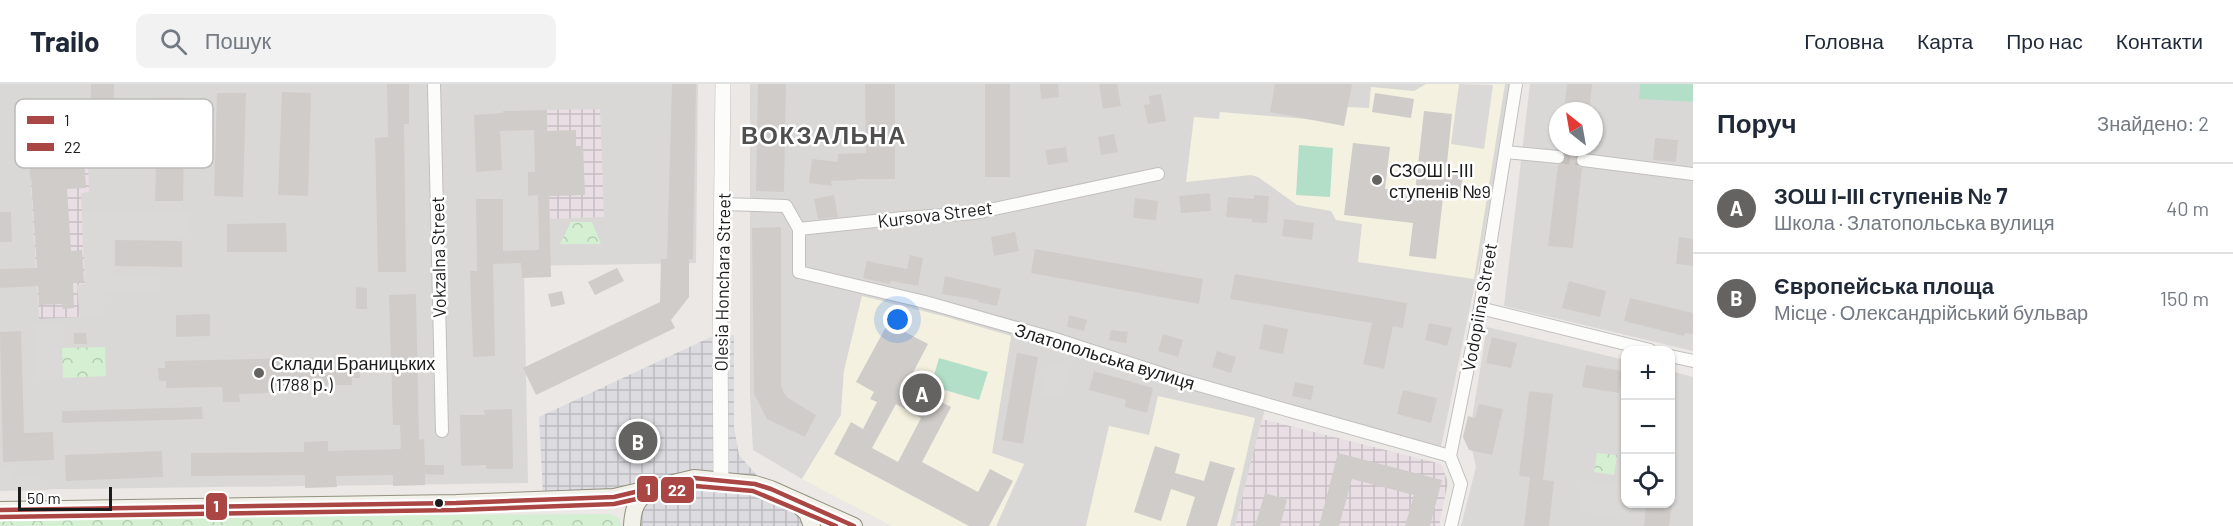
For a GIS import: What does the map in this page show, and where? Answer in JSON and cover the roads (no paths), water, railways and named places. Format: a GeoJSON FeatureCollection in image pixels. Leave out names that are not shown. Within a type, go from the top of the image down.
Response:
{"type":"FeatureCollection","features":[{"type":"Feature","properties":{"kind":"main road"},"geometry":{"type":"LineString","coordinates":[[0,510],[456,503],[614,497],[694,478],[754,484],[854,526]]}},
{"type":"Feature","properties":{"kind":"main road"},"geometry":{"type":"LineString","coordinates":[[632,526],[633,510],[650,489]]}},
{"type":"Feature","properties":{"kind":"main road"},"geometry":{"type":"LineString","coordinates":[[791,498],[807,513],[812,526]]}},
{"type":"Feature","properties":{"kind":"street","name":"Vokzalna Street"},"geometry":{"type":"LineString","coordinates":[[434,84],[442,431]]}},
{"type":"Feature","properties":{"kind":"street","name":"Olesia Honchara Street"},"geometry":{"type":"LineString","coordinates":[[721,481],[723,84]]}},
{"type":"Feature","properties":{"kind":"street","name":"Vodopiina Street"},"geometry":{"type":"LineString","coordinates":[[1450,456],[1480,308],[1515,84]]}},
{"type":"Feature","properties":{"kind":"street"},"geometry":{"type":"LineString","coordinates":[[1506,152],[1558,157]]}},
{"type":"Feature","properties":{"kind":"street"},"geometry":{"type":"LineString","coordinates":[[1583,160],[1693,174]]}},
{"type":"Feature","properties":{"kind":"street","name":"Kursova Street"},"geometry":{"type":"LineString","coordinates":[[800,229],[975,213],[1158,174]]}},
{"type":"Feature","properties":{"kind":"street"},"geometry":{"type":"LineString","coordinates":[[723,204],[786,206],[800,229]]}},
{"type":"Feature","properties":{"kind":"street","name":"Златопольська вулиця"},"geometry":{"type":"LineString","coordinates":[[800,229],[799,272],[971,315],[1052,338],[1181,380],[1450,456]]}},
{"type":"Feature","properties":{"kind":"street"},"geometry":{"type":"LineString","coordinates":[[1480,308],[1630,346]]}},
{"type":"Feature","properties":{"kind":"street"},"geometry":{"type":"LineString","coordinates":[[1675,357],[1693,361]]}},
{"type":"Feature","properties":{"kind":"street"},"geometry":{"type":"LineString","coordinates":[[1450,456],[1461,484],[1451,526]]}},
{"type":"Feature","properties":{"kind":"tunnel"},"geometry":{"type":"LineString","coordinates":[[1558,157],[1583,160]]}},
{"type":"Feature","properties":{"kind":"place","name":"СЗОШ І-ІІІ ступенів №9"},"geometry":{"type":"Point","coordinates":[1377,180]}},
{"type":"Feature","properties":{"kind":"place","name":"Склади Браницьких (1788 р.)"},"geometry":{"type":"Point","coordinates":[259,373]}},
{"type":"Feature","properties":{"kind":"place","name":"ЗОШ І-ІІІ ступенів № 7"},"geometry":{"type":"Point","coordinates":[922,393]}},
{"type":"Feature","properties":{"kind":"place","name":"Європейська площа"},"geometry":{"type":"Point","coordinates":[638,441]}},
{"type":"Feature","properties":{"kind":"district","name":"ВОКЗАЛЬНА"},"geometry":{"type":"Point","coordinates":[824,134]}}]}
